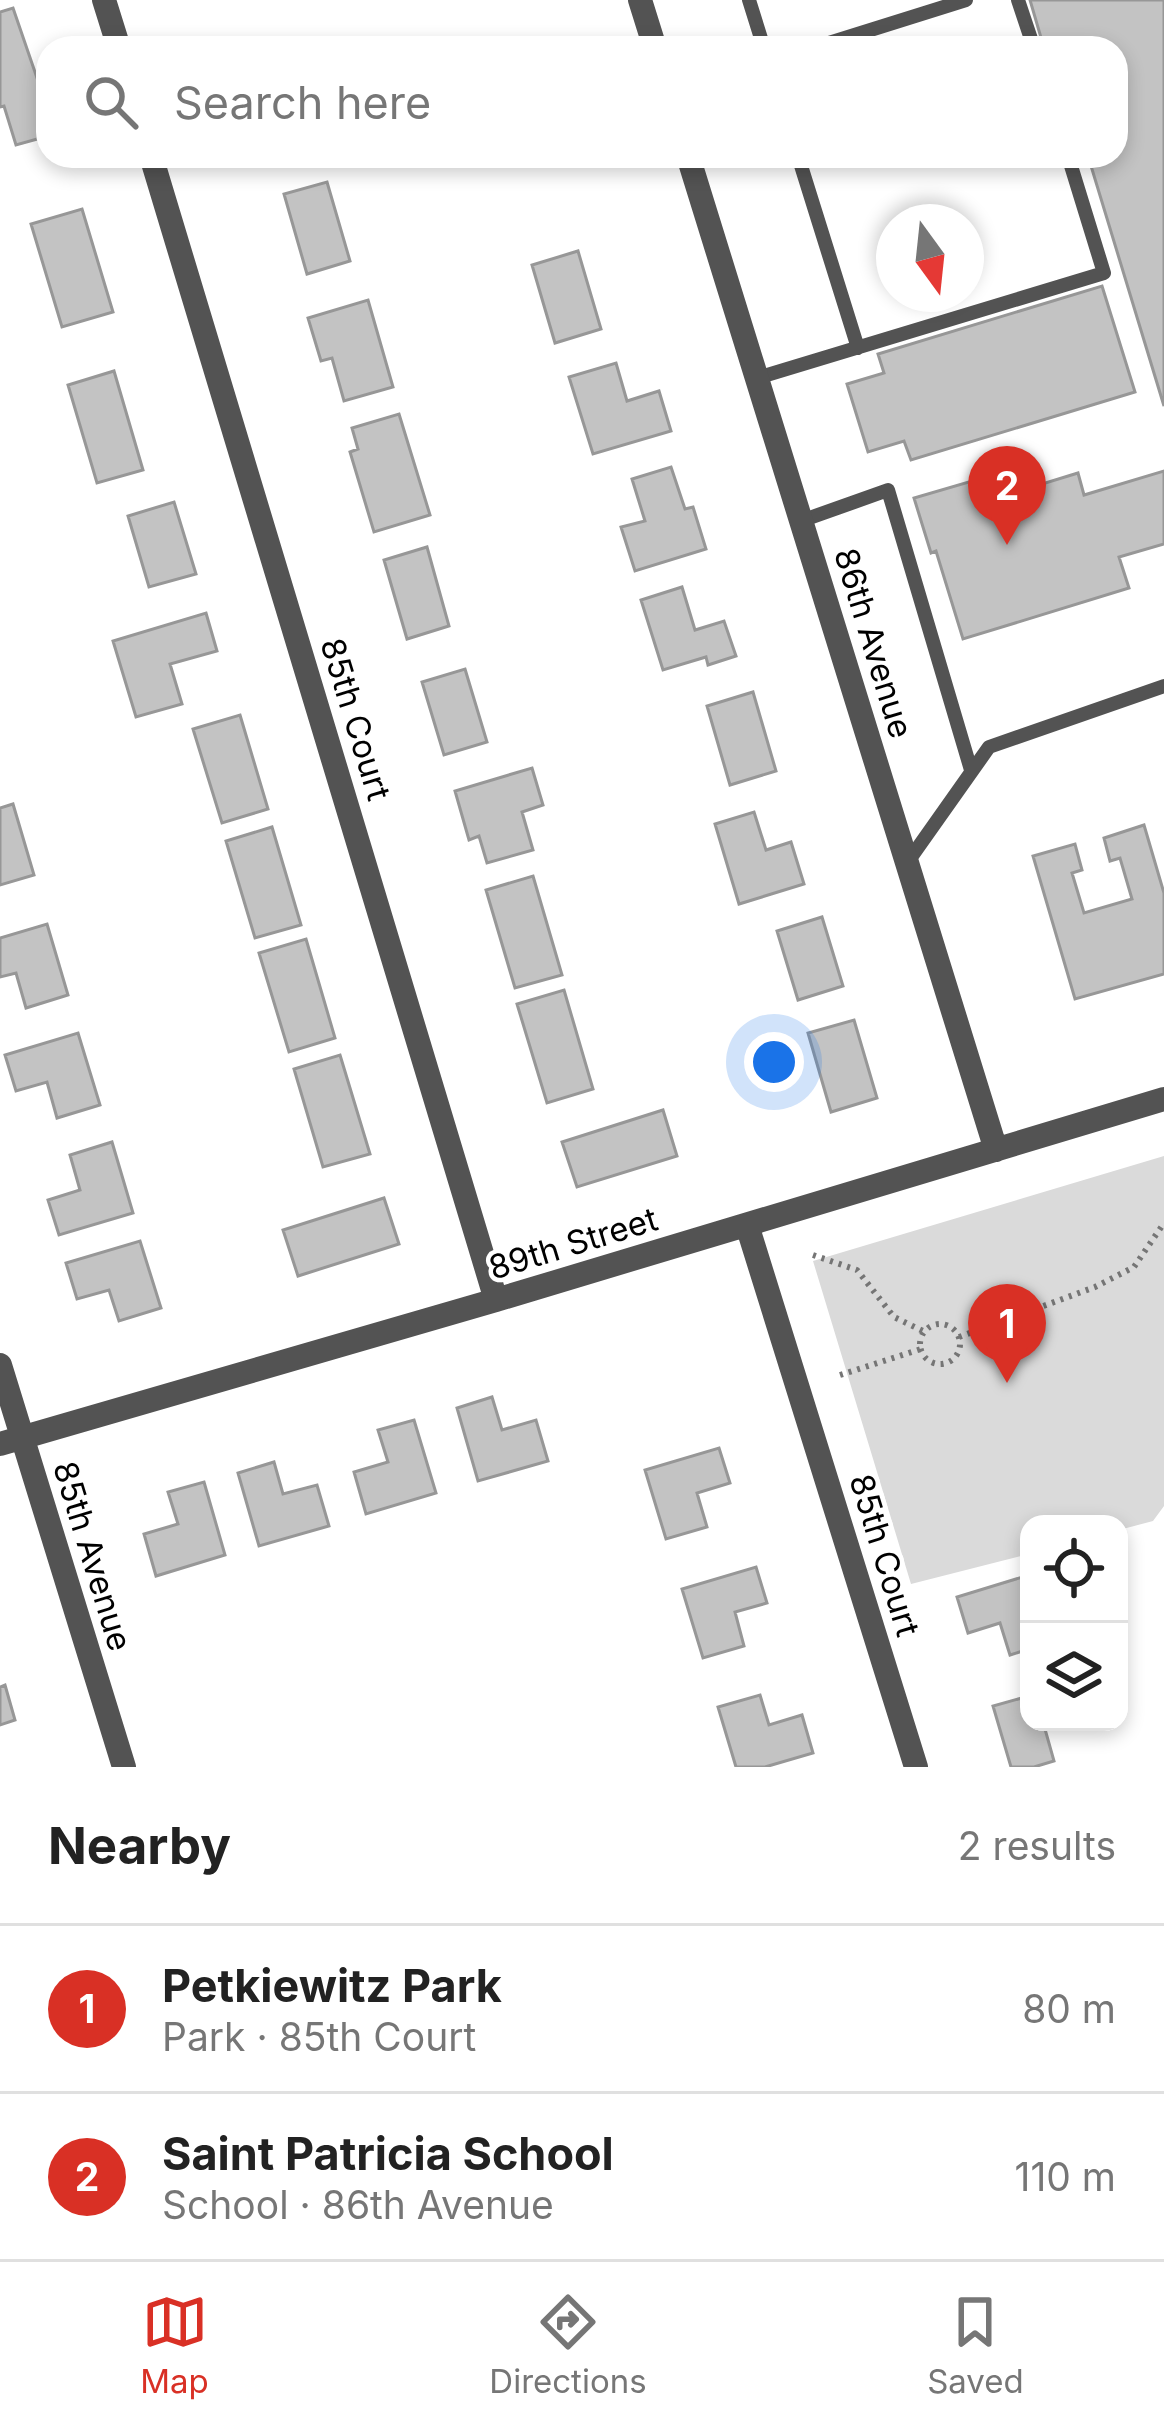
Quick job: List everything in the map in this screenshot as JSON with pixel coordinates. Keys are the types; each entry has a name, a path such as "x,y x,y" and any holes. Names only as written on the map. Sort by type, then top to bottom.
{"street":[{"path":"104,0 115,36"},
{"path":"640,0 651,36"},
{"name":"85th Court","path":"156,168 496,1300"},
{"name":"86th Avenue","path":"692,168 996,1150"},
{"name":"89th Street","path":"11,1440 1164,1099"},
{"name":"85th Court","path":"747,1225 916,1767"},
{"name":"85th Avenue","path":"0,1365 11,1440 124,1767"}],"lane":[{"path":"749,0 760,36"},
{"path":"851,36 966,0"},
{"path":"1018,0 1030,36"},
{"path":"802,168 858,348"},
{"path":"757,378 1105,273 1072,168"},
{"path":"801,520 888,490 971,770"},
{"path":"907,862 989,748 1164,686"}],"path":[{"path":"959,1337 1095,1287 1134,1267 1164,1222"},
{"path":"813,1255 856,1270 895,1317 925,1332 944,1325 959,1337"},
{"path":"921,1349 925,1332"},
{"path":"921,1349 933,1363 945,1364 959,1351 959,1337"},
{"path":"840,1375 921,1349"}],"shaded area":[{"path":"1164,1156 1164,1506 1153,1521 1128,1528 1128,1515 1020,1515 1020,1556 911,1584 813,1261"}],"building":[{"path":"1030,0 1164,0 1164,406 1092,168 1128,168 1128,36 1040,36"},
{"path":"13,8 36,75 36,139 16,145 4,106 0,107 0,12"},
{"path":"327,182 350,261 307,274 284,194"},
{"path":"82,209 113,312 62,327 31,224"},
{"path":"578,251 601,329 555,343 532,265"},
{"path":"1102,286 1135,392 911,460 904,441 868,452 847,384 884,373 878,354"},
{"path":"368,300 393,387 344,401 332,358 321,361 308,318"},
{"path":"616,363 627,401 659,391 671,431 593,454 569,377"},
{"path":"114,371 143,470 97,483 68,385"},
{"path":"399,414 430,515 374,532 350,452 358,449 352,428"},
{"path":"671,467 685,509 693,507 706,549 635,571 621,527 645,521 632,479"},
{"path":"1164,471 1164,544 1119,557 1129,588 963,639 914,498 996,474 1003,496 1078,473 1084,495"},
{"path":"174,502 196,574 149,587 128,516"},
{"path":"427,547 449,626 407,639 384,560"},
{"path":"682,587 695,630 724,621 736,656 708,665 706,657 663,670 641,600"},
{"path":"206,613 217,651 170,664 182,704 136,717 113,641"},
{"path":"465,669 487,742 444,755 422,682"},
{"path":"753,692 776,771 730,785 707,706"},
{"path":"240,715 268,809 222,823 193,729"},
{"path":"532,768 543,805 522,812 533,850 487,863 479,836 469,840 455,791"},
{"path":"13,804 34,875 0,885 0,808"},
{"path":"754,812 766,850 791,842 804,884 739,904 715,824"},
{"path":"1144,825 1164,893 1164,974 1075,999 1033,856 1075,844 1082,870 1072,873 1084,913 1132,899 1120,858 1110,861 1104,838"},
{"path":"272,827 301,925 255,938 226,841"},
{"path":"533,876 562,975 515,988 486,890"},
{"path":"822,917 843,986 798,1000 777,931"},
{"path":"47,924 68,995 26,1008 16,973 0,977 0,938"},
{"path":"306,939 335,1038 289,1052 259,953"},
{"path":"564,990 593,1089 547,1103 517,1004"},
{"path":"854,1020 877,1098 831,1112 808,1033"},
{"path":"78,1033 100,1105 57,1118 47,1082 16,1091 5,1055"},
{"path":"340,1055 370,1154 323,1167 294,1069"},
{"path":"663,1110 677,1156 577,1187 562,1142"},
{"path":"112,1142 133,1213 59,1235 48,1200 80,1190 70,1155"},
{"path":"384,1198 399,1244 298,1276 283,1230"},
{"path":"140,1241 161,1308 119,1321 109,1290 77,1299 66,1263"},
{"path":"492,1397 502,1430 536,1420 548,1461 478,1481 457,1408"},
{"path":"414,1420 436,1493 366,1514 354,1472 388,1462 378,1430"},
{"path":"719,1448 730,1483 697,1493 707,1527 666,1539 645,1470"},
{"path":"274,1462 283,1494 317,1485 329,1526 259,1546 238,1473"},
{"path":"204,1482 225,1555 156,1576 144,1534 178,1524 168,1492"},
{"path":"756,1567 767,1603 735,1612 744,1646 703,1658 682,1589"},
{"path":"1020,1578 1020,1652 1010,1655 1000,1623 968,1633 957,1597"},
{"path":"5,1685 15,1720 0,1725 0,1687"},
{"path":"760,1695 769,1725 802,1715 813,1753 765,1767 736,1767 718,1707"},
{"path":"1020,1698 1020,1731 1046,1731 1054,1761 1011,1767 993,1706"}],"place":[{"name":"Saint Patricia School","path":"1007,545"},
{"name":"Petkiewitz Park","path":"1007,1383"}]}
